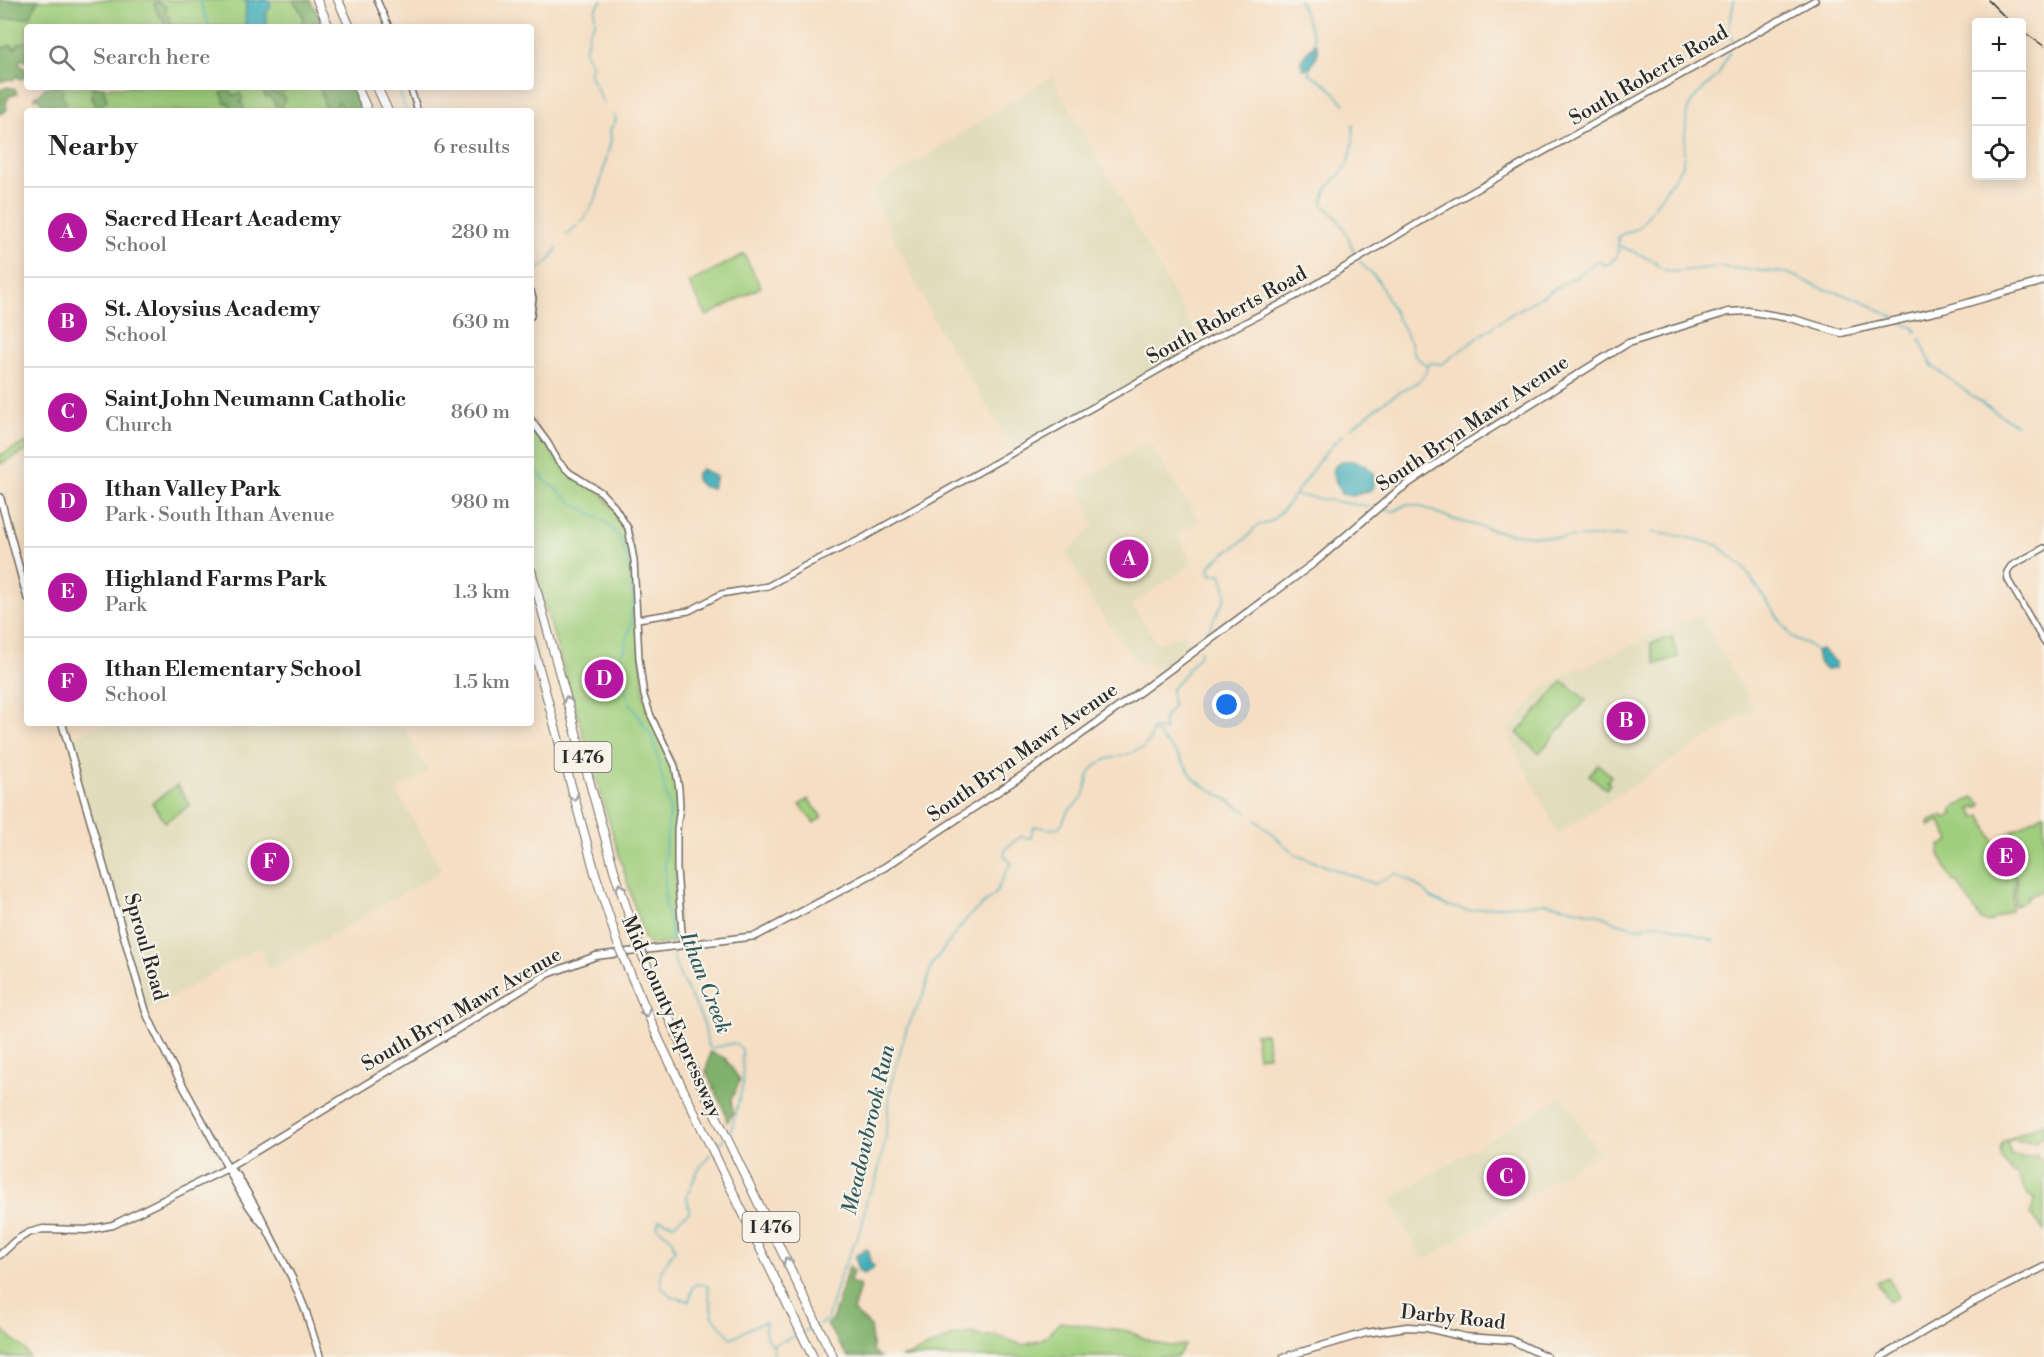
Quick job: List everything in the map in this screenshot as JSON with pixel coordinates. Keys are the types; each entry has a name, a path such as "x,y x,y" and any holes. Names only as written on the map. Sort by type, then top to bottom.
{"highway":[{"path":"317,0 328,24"},
{"path":"338,0 349,24"},
{"path":"358,90 367,108"},
{"path":"378,90 387,108"},
{"name":"Mid-County Expressway","path":"534,581 614,870 643,956 673,1027 833,1357"},
{"name":"Mid-County Expressway","path":"534,650 595,873 619,947 660,1042 813,1357"}],"main road":[{"name":"South Bryn Mawr Avenue","path":"0,1255 28,1233 43,1229 86,1230 113,1225 228,1168 548,974 596,956 756,936 885,867 1044,761 1202,646 1314,563 1400,490 1471,441 1628,343 1728,312 1748,312 1794,319 1841,333 1889,324 2044,281"},
{"path":"0,497 24,586"},
{"name":"Sproul Road","path":"63,726 146,1012 157,1037 228,1168 237,1175 260,1215 300,1296 320,1357"},
{"path":"1881,1357 1972,1303 2044,1266"},
{"name":"Darby Road","path":"1284,1357 1366,1333 1407,1327 1511,1340 1547,1357"}],"street":[{"path":"377,0 388,24"},
{"name":"South Roberts Road","path":"638,619 689,611 721,594 768,586 861,538 1213,339 1298,295 1446,207 1815,0"},
{"path":"411,90 417,108"},
{"path":"534,425 558,461 570,472 601,492 614,506 628,528 634,560 639,658 644,696 675,766 679,789 676,859 682,945"},
{"path":"2044,548 2011,566 2007,572 2008,580 2044,642"}],"shaded area":[{"path":"1052,76 1201,343 1014,449 939,330 871,191"},
{"path":"1149,442 1199,521 1177,533 1192,564 1132,604 1158,644 1183,633 1194,647 1161,673 1153,663 1137,662 1091,600 1067,553 1094,525 1078,483"},
{"path":"1699,615 1754,708 1558,833 1507,733 1538,692 1561,677"},
{"path":"100,726 404,726 428,772 396,790 441,868 438,873 271,970 258,947 146,1012 67,739"},
{"path":"1562,1096 1598,1152 1426,1259 1421,1257 1390,1199"}],"green space":[{"path":"0,0 306,0 317,24 24,24 24,60 15,55 0,60"},
{"path":"0,0 38,0 30,17 3,19 0,17"},
{"path":"293,0 310,0 322,24 301,24 304,17"},
{"path":"157,1 166,7 166,13 172,24 164,24 164,20 154,5"},
{"path":"24,42 24,59 19,61 19,64 24,68 24,77 20,79 17,76 13,80 0,82 0,49 12,45 14,49"},
{"path":"8,87 15,89 17,94 9,96 6,103 7,110 0,114 0,90"},
{"path":"43,90 63,90 61,95 67,103 65,108 44,108 39,98 35,99"},
{"path":"48,90 348,90 356,108 52,108"},
{"path":"93,90 104,90 107,100 98,108 94,106 96,104 91,95"},
{"path":"226,90 235,96 240,93 243,99 240,102 244,108 231,108 229,103 224,103 224,97 221,94"},
{"path":"263,90 275,90 272,93 281,95 285,99 282,108 276,108 269,96 265,97"},
{"path":"321,90 353,90 362,108 343,108 338,102 336,108 323,108 325,107"},
{"path":"744,254 761,287 707,316 689,283"},
{"path":"534,425 558,461 601,492 628,528 634,560 644,696 675,766 679,789 676,848 678,941 658,945 648,944 643,935 534,570"},
{"path":"24,443 24,452 0,464 0,455"},
{"path":"1672,637 1678,657 1656,664 1650,644"},
{"path":"1563,681 1586,700 1539,753 1517,733"},
{"path":"1598,764 1611,776 1607,782 1610,784 1606,789 1589,775"},
{"path":"177,785 190,805 165,822 152,803"},
{"path":"1973,797 1982,805 1971,809 1976,818 1981,816 1994,842 2001,840 2015,880 2011,910 1988,923 1981,920 1957,882 1953,882 1939,854 1940,846 1950,841 1940,821 1929,826 1929,822 1943,815 1946,818 1954,814 1952,809"},
{"path":"808,799 822,817 814,823 800,805"},
{"path":"2044,813 2044,890 2028,896 2026,900 2014,906 2017,880 2002,837"},
{"path":"1266,1033 1269,1055 1258,1057 1255,1034"},
{"path":"710,1052 725,1058 740,1080 731,1100 733,1113 727,1122 725,1112 706,1072"},
{"path":"2044,1123 2044,1137 2038,1138 2037,1142 2010,1140 2007,1143 2011,1155 2025,1157 2037,1155 2039,1160 2044,1160 2044,1232 2030,1215 2036,1200 2028,1195 2018,1175 2012,1173 2002,1158 2000,1150 2004,1141"},
{"path":"849,1266 853,1270 850,1282 860,1286 853,1311 870,1326 873,1352 880,1357 848,1357 827,1325 833,1318"},
{"path":"1888,1277 1899,1297 1889,1302 1877,1282"},
{"path":"1060,1322 1128,1331 1168,1346 1185,1345 1177,1357 900,1357 908,1356 955,1335 972,1333 982,1337 994,1335 1023,1345 1042,1340"},
{"path":"0,1327 25,1350 29,1357 0,1357"}],"water":[{"path":"246,0 269,0 271,6 266,14 266,24 245,24"},
{"path":"1316,43 1315,59 1310,68 1303,69 1301,62"},
{"path":"1342,461 1356,462 1368,467 1374,477 1371,490 1353,496 1341,494 1332,471"},
{"path":"702,469 716,477 712,488 703,487 696,480 696,474"},
{"path":"1822,650 1836,662 1834,669 1826,670 1818,662 1816,651"},
{"path":"865,1248 869,1251 870,1262 874,1266 872,1270 863,1274 858,1270 856,1256"}],"waterway":[{"name":"Ithan Creek","path":"200,0 208,24"},
{"path":"602,0 595,9 595,23 589,32 585,51 592,66 589,73 604,104"},
{"path":"1299,0 1314,38 1314,44"},
{"path":"1733,41 1729,31 1734,0"},
{"name":"Meadowbrook Run","path":"1427,366 1431,363 1442,364 1505,318 1580,274 1597,261 1606,265 1614,260 1620,235 1639,228 1683,165 1687,110 1696,96 1718,75 1730,51"},
{"path":"1308,68 1310,74 1325,83 1345,104"},
{"name":"Ithan Creek","path":"399,90 405,108"},
{"path":"567,235 585,218 597,196 611,140 610,130 616,120 614,114"},
{"path":"1353,125 1353,143 1348,162 1326,190 1323,205 1343,227 1355,255"},
{"name":"Meadowbrook Run","path":"1620,246 1652,260 1659,267 1671,272 1719,267 1787,273 1824,289 1856,298 1895,318"},
{"path":"534,273 550,260 557,248"},
{"path":"1360,262 1378,280 1410,341 1415,356 1426,365"},
{"name":"Meadowbrook Run","path":"1902,322 1914,328 1916,333"},
{"name":"Meadowbrook Run","path":"1920,339 1932,366 1983,404 2017,425"},
{"name":"Meadowbrook Run","path":"1351,428 1388,399 1419,381 1426,373 1427,366"},
{"name":"Meadowbrook Run","path":"1202,642 1226,596 1221,574 1211,575 1209,567 1244,540 1256,527 1274,519 1284,509 1324,454 1344,434"},
{"name":"Ithan Creek","path":"534,467 546,481 576,505 607,523 618,536 627,556 633,599 631,624 620,666 629,701 653,739 670,812 665,851 665,905 671,931 671,943"},
{"path":"1295,495 1372,507"},
{"path":"1382,509 1395,511 1407,504 1505,533 1554,538 1625,536"},
{"path":"1651,532 1686,537 1717,545 1744,568 1793,638 1808,644 1816,651"},
{"name":"Meadowbrook Run","path":"1153,729 1164,730 1164,718 1173,707 1171,690 1199,656 1201,650"},
{"path":"1152,729 1178,755 1196,781 1247,812"},
{"name":"Meadowbrook Run","path":"819,1324 827,1320 839,1278 862,1226 867,1197 875,1184 885,1142 891,1084 907,1027 923,996 932,964 968,917 995,894 1012,863 1004,856 1006,848 1020,837 1031,838 1034,827 1052,829 1059,827 1069,811 1082,798 1090,773 1095,766 1100,762 1142,749 1150,740 1152,729"},
{"path":"1256,820 1296,855 1375,884 1396,873 1447,906 1468,911 1547,903 1598,914 1618,923 1638,928 1660,923 1714,941"},
{"name":"Ithan Creek","path":"672,948 677,968 704,1024 709,1047 734,1043 742,1049 743,1084 729,1132"},
{"name":"Ithan Creek","path":"716,1149 724,1138"},
{"name":"Ithan Creek","path":"710,1154 697,1172 687,1196 689,1212 674,1224 659,1220 657,1227 671,1238 675,1249 661,1271 661,1287 673,1297 689,1301 693,1286 707,1285 713,1317 731,1338 766,1322 766,1335 773,1345 774,1357"},
{"name":"Meadowbrook Run","path":"803,1332 815,1326"},
{"name":"Meadowbrook Run","path":"773,1345 799,1334"}],"tram line":[{"path":"1988,0 2006,18"},
{"path":"2026,34 2044,46"}],"place":[{"name":"Sacred Heart Academy","path":"1129,559"},
{"name":"Ithan Valley Park","path":"604,679"},
{"name":"St. Aloysius Academy","path":"1626,721"},
{"name":"Highland Farms Park","path":"2006,857"},
{"name":"Ithan Elementary School","path":"270,862"},
{"name":"Saint John Neumann Catholic","path":"1506,1177"}]}
